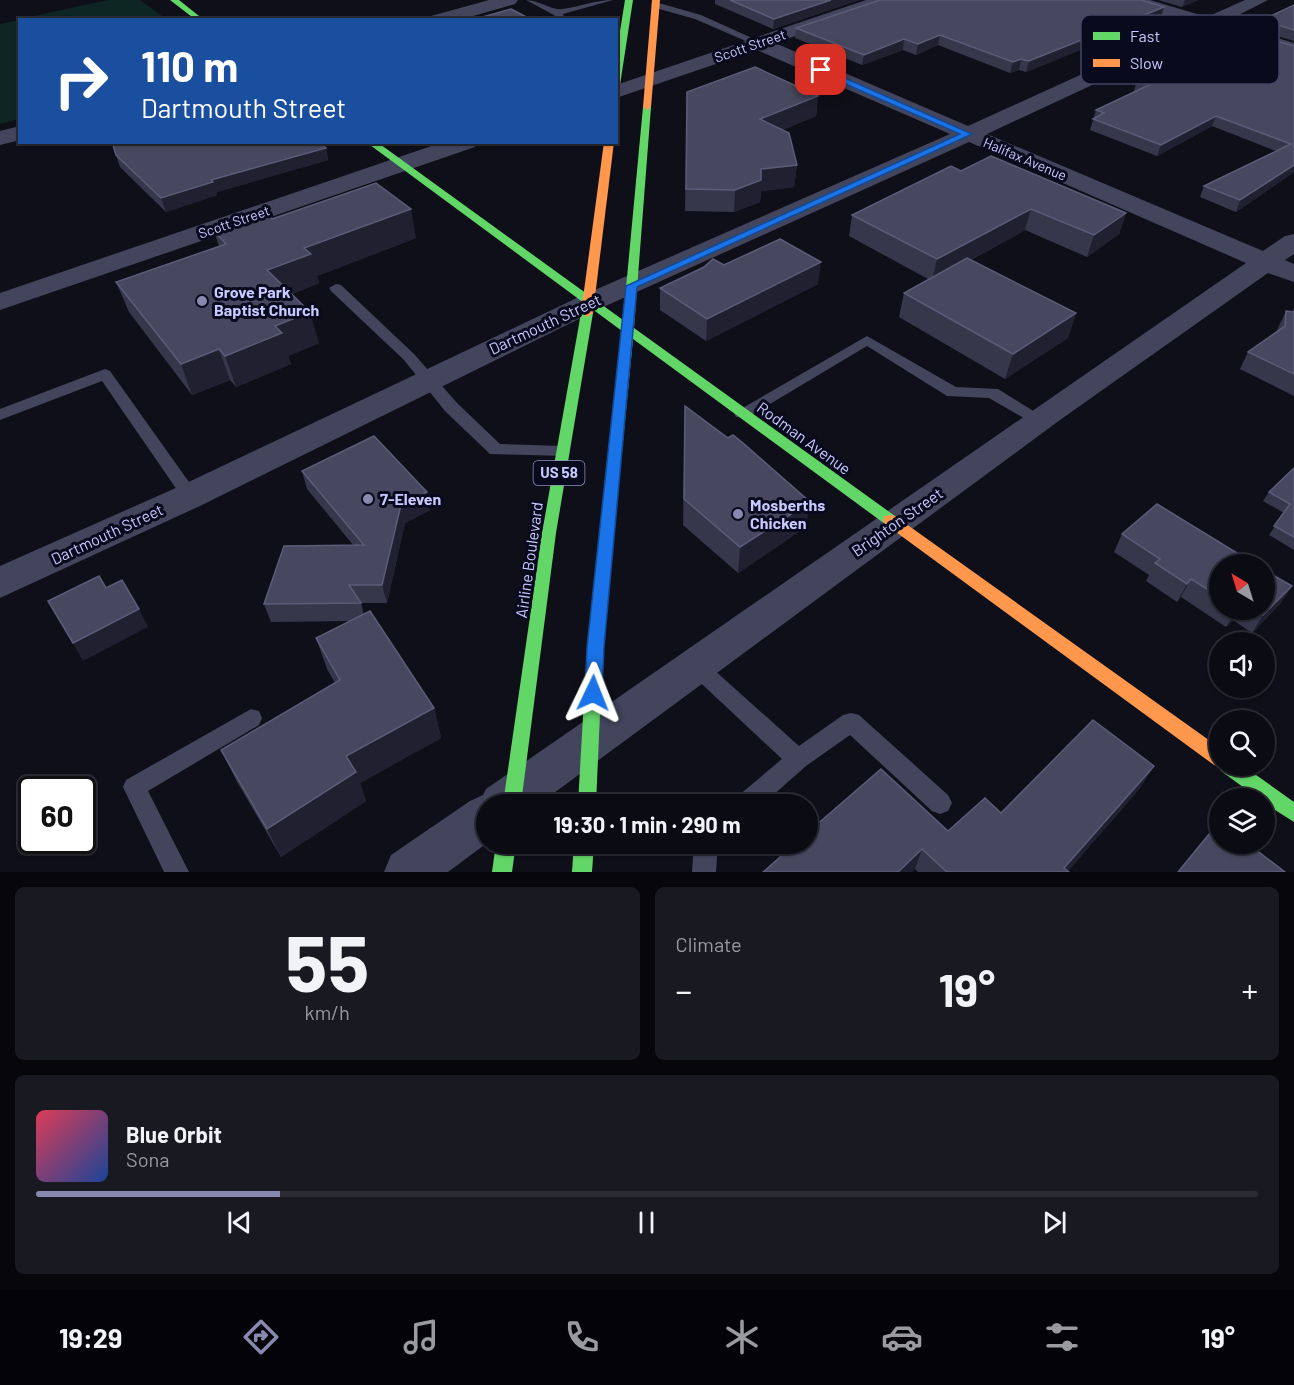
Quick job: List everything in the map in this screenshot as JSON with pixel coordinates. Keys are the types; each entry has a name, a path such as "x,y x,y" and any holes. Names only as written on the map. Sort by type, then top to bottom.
{"main road":[{"path":"174,0 198,18"},
{"path":"619,49 629,0"},
{"path":"588,794 595,647 628,330 655,2"},
{"name":"Rodman Avenue","path":"373,144 1209,751"},
{"name":"Airline Boulevard","path":"505,794 589,303 609,144"},
{"path":"1242,776 1294,813"},
{"path":"502,872 505,854"},
{"path":"582,872 583,854"}],"street":[{"path":"444,18 509,0"},
{"name":"Scott Street","path":"618,91 883,0"},
{"path":"1131,0 1182,15"},
{"name":"Dartmouth Street","path":"1226,15 1259,0"},
{"name":"Halifax Avenue","path":"758,43 1280,268"},
{"path":"1279,44 1294,49"},
{"name":"Dartmouth Street","path":"0,583 190,496 427,379 589,303 632,286 1081,82"},
{"path":"0,138 18,134"},
{"name":"Scott Street","path":"0,302 461,144"},
{"name":"Brighton Street","path":"518,794 1040,420 1280,268 1294,242"},
{"name":"Brighton Street","path":"408,872 476,824"}],"lane":[{"path":"530,0 559,16 609,0"},
{"name":"Halifax Avenue","path":"655,2 698,17 758,43"},
{"path":"336,288 409,357 427,379 496,450 562,452"},
{"path":"742,413 867,340 953,392 992,393 1040,420"},
{"path":"0,415 105,374 190,496"},
{"path":"696,666 798,759"},
{"path":"177,872 134,787 251,718"},
{"path":"758,794 798,759 851,722 940,803"},
{"path":"704,872 705,854"}],"green space":[{"path":"108,0 140,0 165,18 25,18"},
{"path":"18,20 18,119 0,124 0,24"}],"building":[{"path":"730,0 831,0 774,19"},
{"path":"880,0 1141,0 1164,7 1144,15 1081,15 1081,40 1029,61 1021,59 1013,62 940,35 918,44 904,39 864,55 796,28"},
{"path":"1294,5 1294,30 1279,25 1279,15 1273,15"},
{"path":"511,9 528,18 479,18"},
{"path":"1279,42 1294,46 1294,165 1240,200 1204,186 1291,144 1216,116 1161,145 1093,119 1104,113 1096,110 1149,85 1147,84 1279,84"},
{"path":"755,67 818,96 760,119 789,133 797,165 761,169 761,180 735,190 686,189 687,92"},
{"path":"113,144 321,144 326,148 211,180 213,182 161,198 116,155"},
{"path":"991,156 1126,213 1094,235 1031,209 937,259 852,215 951,166 961,171"},
{"path":"376,183 411,209 304,248 311,254 267,270 310,312 275,326 282,333 225,356 219,349 181,364 116,282 226,244 214,231 267,213 272,219"},
{"path":"780,239 821,262 707,319 660,288 704,267 713,259 724,265"},
{"path":"967,258 1076,313 1013,354 904,293"},
{"path":"1286,311 1294,312 1294,374 1248,352 1285,326"},
{"name":"Mosberths Chicken","path":"685,406 728,438 733,435 810,502 740,547 684,499"},
{"path":"374,436 427,492 401,505 382,585 349,585 361,603 264,604 284,546 364,545 302,471"},
{"path":"1294,468 1294,537 1274,526 1290,504 1269,492"},
{"path":"1157,504 1239,554 1209,554 1209,590 1191,579 1187,584 1155,563 1160,559 1122,534"},
{"path":"99,576 106,588 122,580 139,609 73,643 48,601"},
{"path":"1275,576 1292,586 1275,603"},
{"path":"370,611 434,708 346,756 356,772 267,829 221,750 340,680 316,638"},
{"path":"1093,720 1154,766 1064,868 1069,872 947,872 922,849 898,872 763,872 783,854 818,854 818,823 881,769 948,831 985,798 1001,813"},
{"path":"1209,834 1209,854 1261,854 1285,872 1178,872"}],"traffic: fast":[{"path":"174,0 198,18"},
{"path":"618,72 629,0"},
{"path":"588,794 595,647 628,330 647,107"},
{"path":"373,144 890,520"},
{"path":"513,794 549,533 587,313"},
{"path":"1242,776 1294,813"},
{"path":"502,872 504,854"},
{"path":"582,872 583,854"}],"traffic: slow":[{"path":"647,107 656,0"},
{"path":"587,313 609,144"},
{"path":"890,520 1209,751"}],"place":[{"name":"Grove Park Baptist Church","path":"202,301"},
{"name":"7-Eleven","path":"368,499"},
{"name":"Mosberths Chicken","path":"738,514"}],"route":[{"path":"593,693 595,647 632,286 968,134 821,70"}]}
